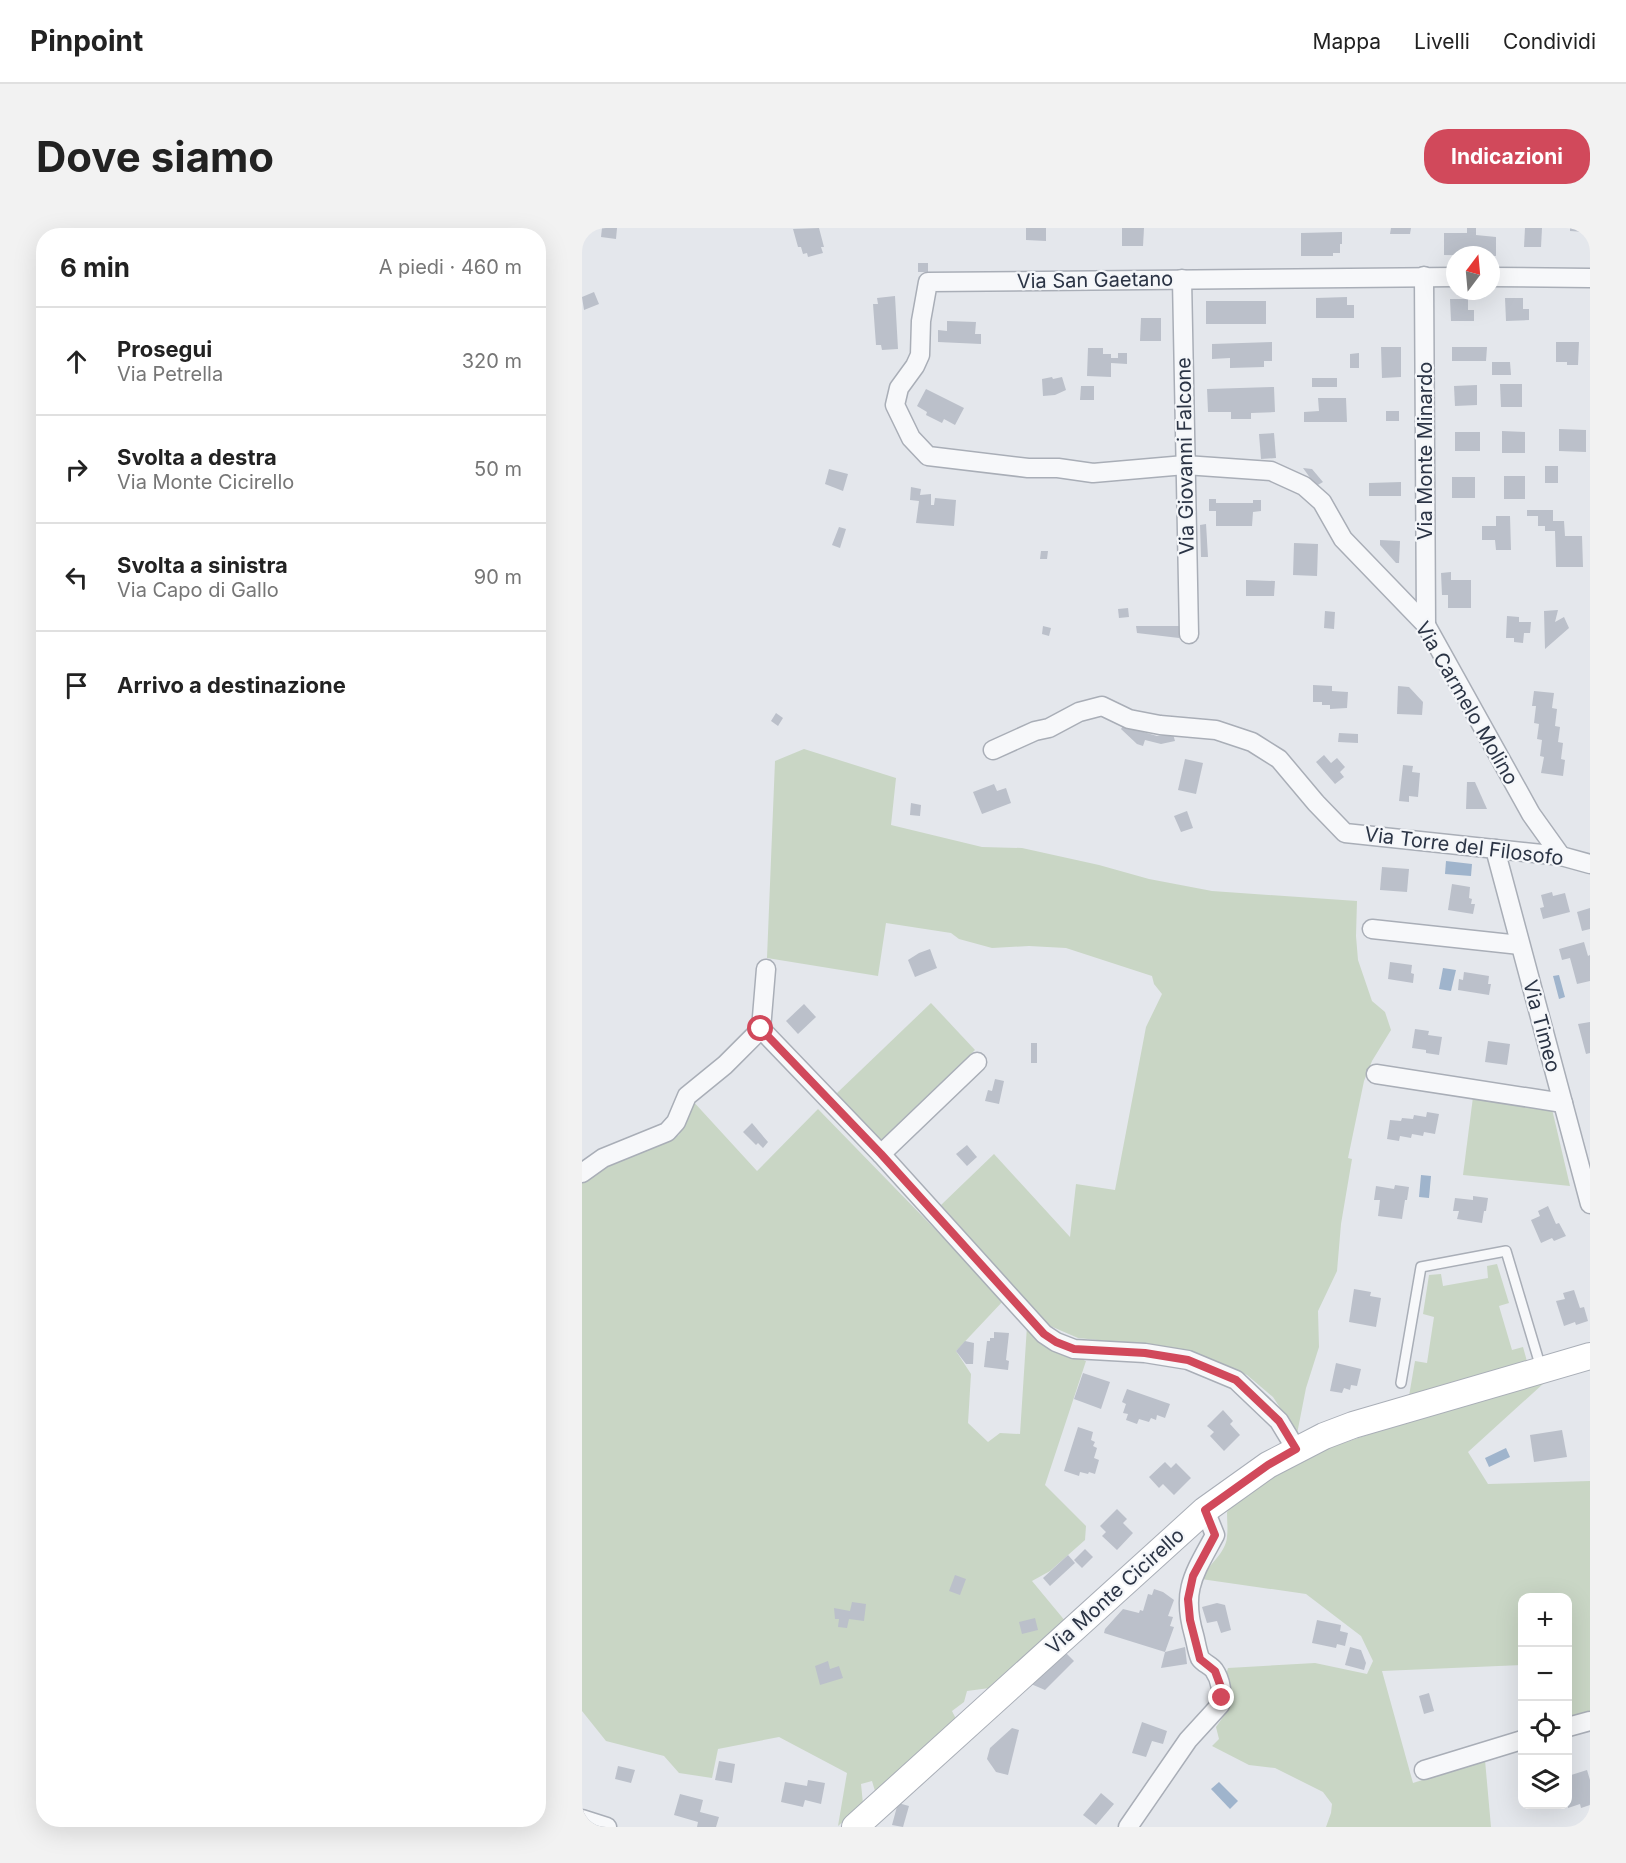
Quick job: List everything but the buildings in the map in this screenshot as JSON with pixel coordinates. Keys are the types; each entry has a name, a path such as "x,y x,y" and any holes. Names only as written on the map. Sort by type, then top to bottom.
{"street":[{"name":"Via Monte Minardo","path":"1424,276 1426,625"},
{"name":"Via San Gaetano","path":"928,456 911,438 895,405 898,388 915,366 920,355 921,321 928,282 1446,277"},
{"path":"1500,277 1590,278"},
{"name":"Via Giovanni Falcone","path":"1182,279 1189,634"},
{"name":"Via Carmelo Molino","path":"928,456 1029,468 1058,468 1093,472 1185,465 1271,471 1304,486 1322,502 1343,540 1426,625 1531,814 1561,856"},
{"name":"Via Torre del Filosofo","path":"993,750 1035,731 1048,728 1079,712 1102,706 1129,719 1160,725 1216,730 1252,742 1279,759 1316,803 1345,832 1561,856 1590,864"},
{"name":"Via Timeo","path":"1495,849 1590,1203"},
{"path":"1372,929 1520,945"},
{"path":"582,1173 603,1158 667,1132 676,1122 687,1096 725,1065 761,1029 766,969"},
{"path":"761,1029 881,1154 1044,1334 1074,1349 1145,1353 1188,1360 1236,1380 1279,1421 1296,1449"},
{"path":"881,1154 977,1062"},
{"path":"1376,1074 1563,1103"},
{"name":"Via Monte Cicirello","path":"855,1827 1205,1510 1268,1465 1296,1449 1353,1425 1590,1356"},
{"path":"1128,1827 1188,1740 1220,1705 1222,1698 1222,1690 1215,1671 1200,1659 1190,1620 1188,1599 1193,1576 1215,1535 1205,1510"},
{"path":"1572,1726 1590,1721"},
{"path":"1424,1770 1518,1741"},
{"path":"582,1819 607,1827"}],"lane":[{"path":"1401,1383 1421,1267 1506,1251 1541,1371"}],"green space":[{"path":"804,749 896,778 891,825 982,847 1022,848 1149,879 1212,891 1357,901 1358,960 1372,1001 1385,1012 1391,1030 1372,1061 1364,1081 1348,1158 1352,1159 1341,1224 1337,1271 1318,1311 1319,1347 1306,1388 1297,1434 1273,1397 1247,1375 1184,1350 1078,1338 1048,1325 941,1205 994,1154 1070,1237 1076,1184 1115,1190 1146,1027 1162,994 1154,984 1152,976 1066,948 1029,946 992,948 959,939 951,933 886,923 878,976 767,958 775,761"},
{"path":"931,1003 975,1050 881,1140 836,1094"},
{"path":"1473,1097 1552,1109 1570,1186 1463,1175"},
{"path":"691,1099 757,1171 818,1109 1004,1300 956,1351 971,1374 968,1423 988,1442 1000,1433 1020,1434 1027,1326 1049,1347 1086,1361 1045,1485 1086,1526 1085,1540 1050,1571 1032,1581 1066,1622 997,1687 967,1691 964,1702 952,1711 957,1721 875,1791 872,1781 861,1784 863,1804 838,1826 847,1773 779,1737 718,1749 712,1778 679,1773 664,1756 606,1741 582,1711 582,1179 604,1165 679,1135"},
{"path":"1497,1264 1509,1303 1499,1306 1512,1350 1523,1347 1528,1365 1409,1396 1415,1361 1427,1363 1434,1317 1423,1314 1429,1275 1441,1274 1443,1286 1488,1278 1487,1266"},
{"path":"1544,1383 1468,1452 1488,1484 1590,1481 1590,1714 1572,1717 1572,1593 1518,1593 1518,1665 1382,1671 1413,1783 1485,1760 1491,1827 1326,1827 1332,1804 1323,1792 1275,1768 1249,1765 1212,1746 1219,1739 1216,1727 1232,1701 1225,1678 1228,1668 1315,1663 1367,1674 1373,1661 1361,1636 1306,1594 1201,1579 1226,1543 1227,1512 1237,1500 1308,1455 1373,1433"}],"water":[{"path":"1446,861 1472,864 1471,876 1445,874"},
{"path":"1443,968 1456,970 1451,991 1439,989"},
{"path":"1559,975 1565,997 1559,999 1553,976"},
{"path":"1421,1175 1431,1176 1429,1198 1419,1197"},
{"path":"1506,1448 1510,1457 1489,1467 1485,1458"},
{"path":"1219,1782 1238,1801 1230,1809 1211,1789"}],"route":[{"path":"761,1029 881,1154 1044,1334 1074,1349 1145,1353 1188,1360 1236,1380 1279,1421 1296,1449 1232,1489 1205,1510 1215,1535 1193,1576 1188,1599 1190,1620 1200,1659 1215,1671 1222,1690 1222,1698"}]}
